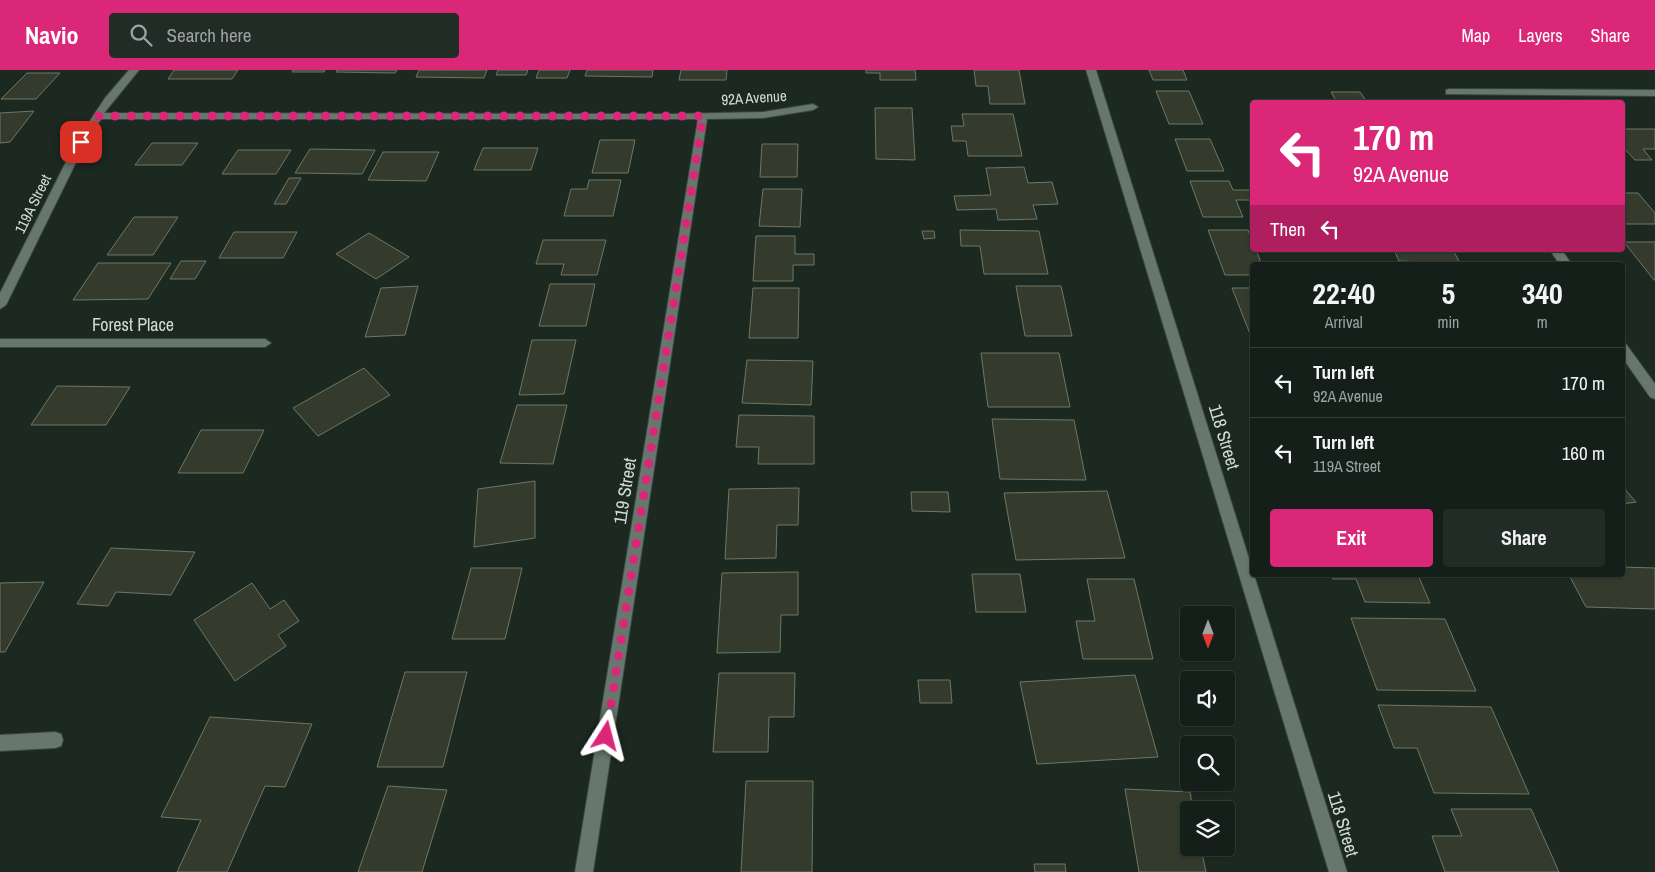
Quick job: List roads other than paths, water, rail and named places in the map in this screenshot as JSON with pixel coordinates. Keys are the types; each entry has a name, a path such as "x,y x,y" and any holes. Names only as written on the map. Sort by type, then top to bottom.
{"street":[{"name":"119A Street","path":"0,305 66,169 97,116 134,70"},
{"name":"118 Street","path":"1091,70 1338,872"},
{"path":"1455,100 1449,92 1655,93"},
{"name":"92A Avenue","path":"97,116 703,116 775,114 813,107"},
{"name":"119 Street","path":"584,872 703,116"},
{"name":"Forest Place","path":"0,343 265,342"},
{"path":"1625,351 1655,394"},
{"path":"0,743 55,740"}]}
